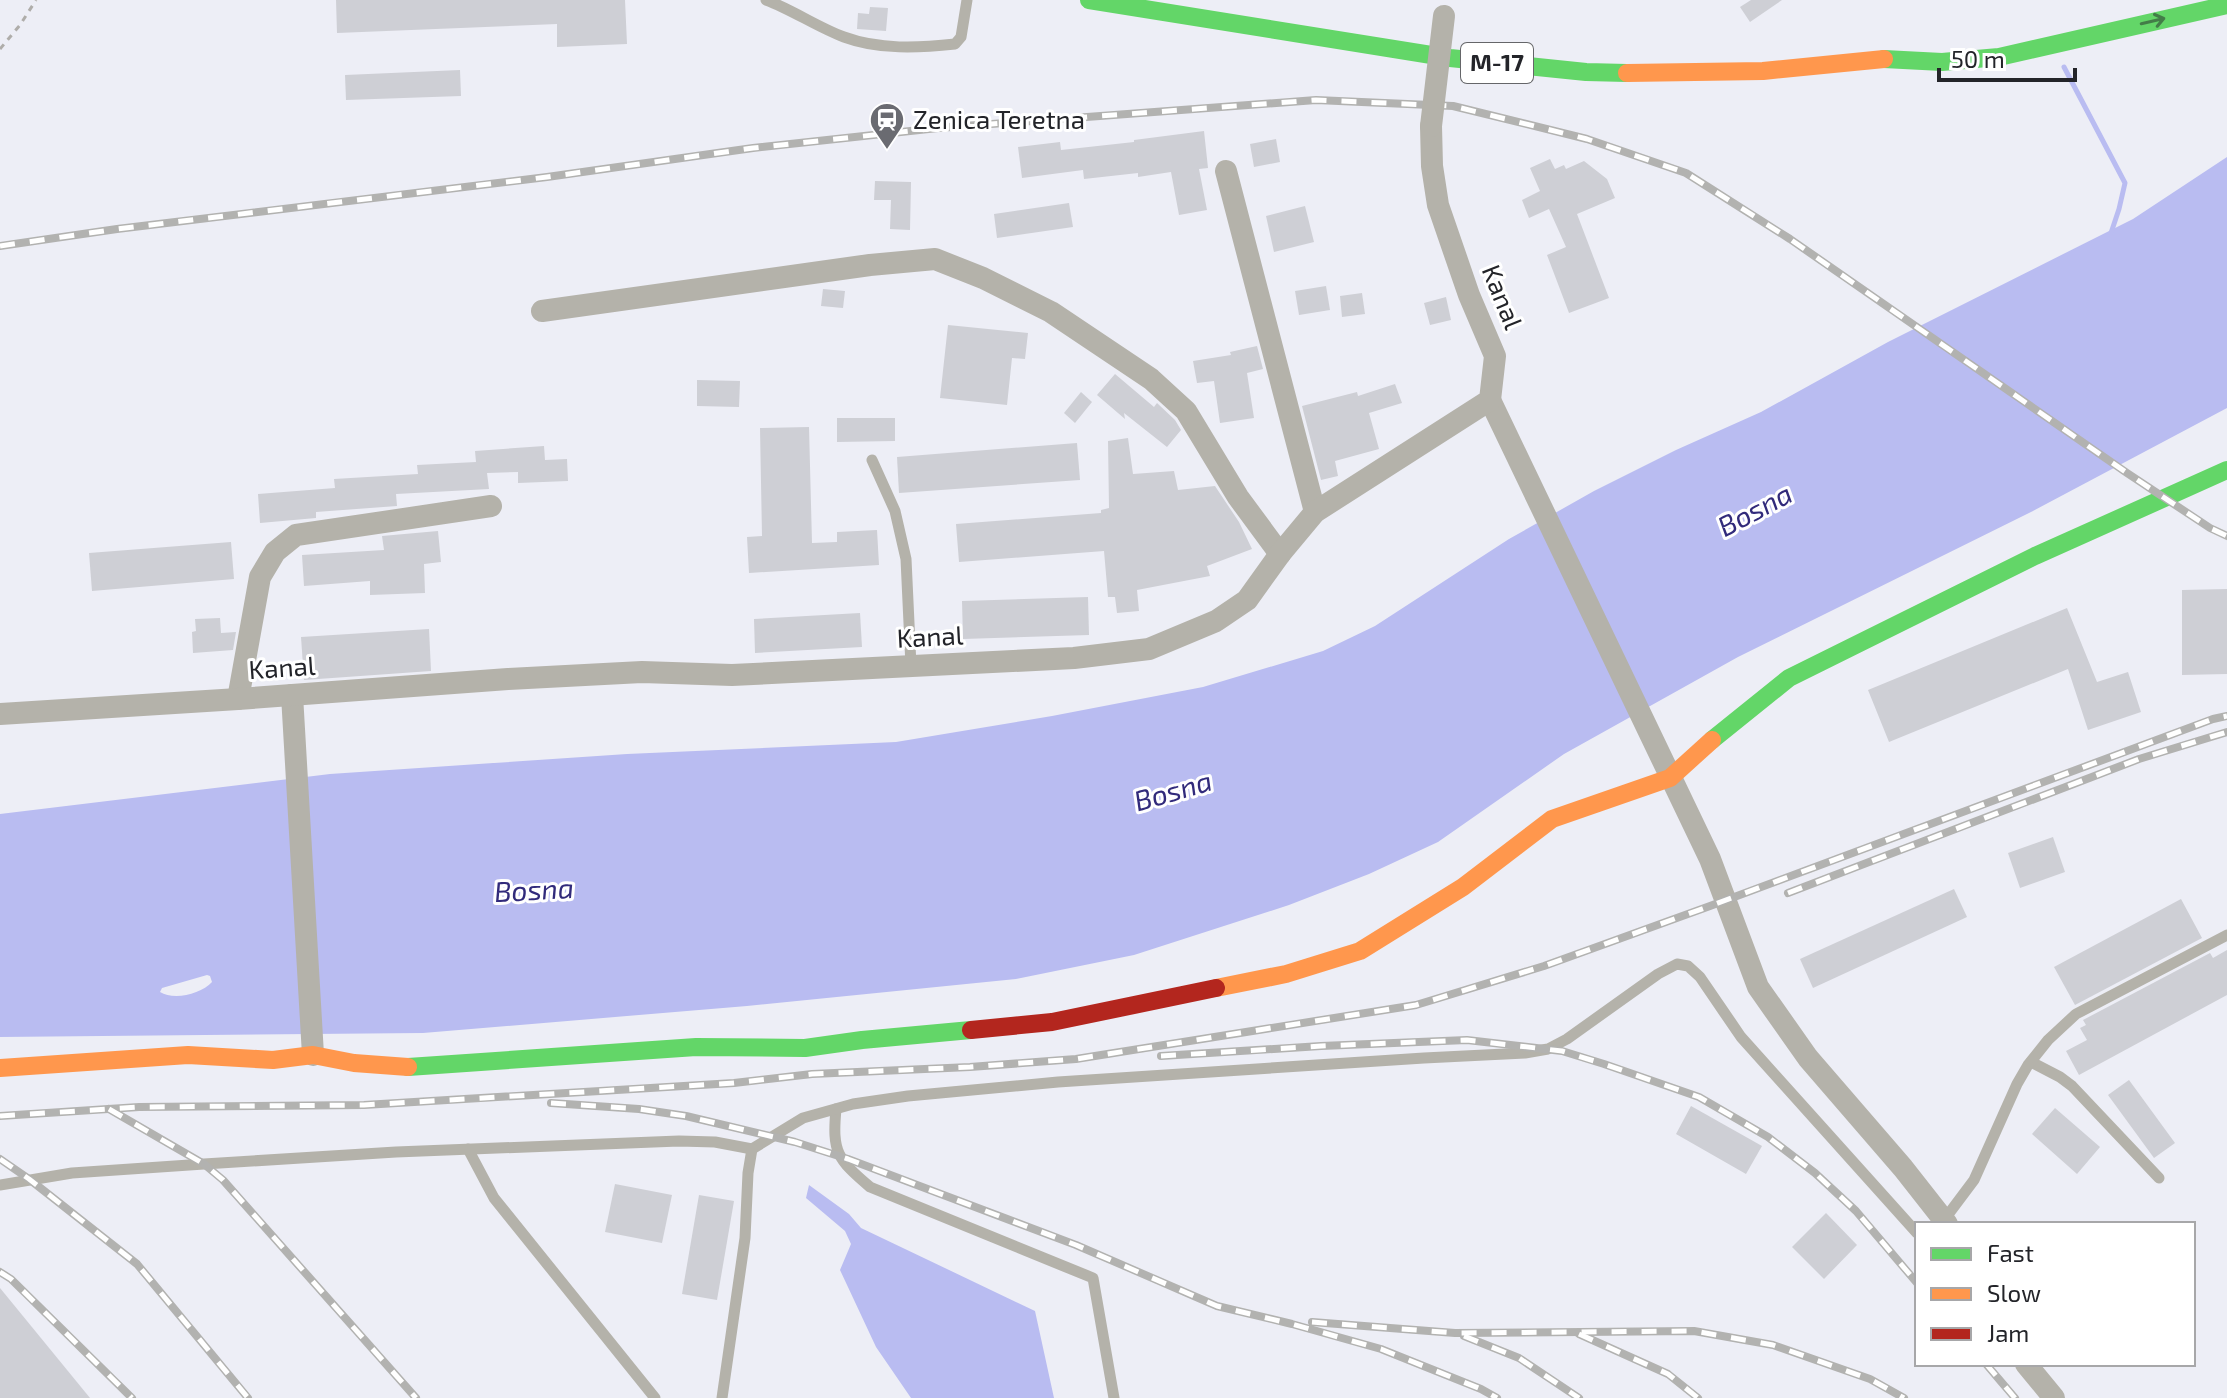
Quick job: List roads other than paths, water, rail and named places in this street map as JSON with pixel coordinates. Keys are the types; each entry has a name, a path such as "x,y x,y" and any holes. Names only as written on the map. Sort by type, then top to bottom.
{"main road":[{"name":"M-17","path":"1089,0 1450,58 1586,72 1763,71 1941,51 2043,28"},
{"path":"1884,59 1961,63 2227,5"},
{"path":"0,1068 188,1055 273,1060 314,1049 354,1063 417,1068 696,1047 805,1048 1052,1022 1286,974 1360,951 1463,887 1552,819 1670,778 1723,730 1789,678 2035,556 2227,470"}],"street":[{"name":"Kanal","path":"0,714 642,672 732,675 1074,658 1149,649 1216,621 1247,600 1315,512 1490,400 1495,356 1464,281 1438,205 1432,166 1431,126 1442,8"},
{"path":"1226,171 1315,512"},
{"path":"542,311 870,265 935,259 983,278 1051,312 1151,379 1186,411 1238,497 1280,554"},
{"path":"1490,400 1710,859 1758,987 1808,1058 1946,1222"},
{"path":"238,699 260,577 275,552 296,535 491,506"},
{"path":"292,695 314,1049"},
{"path":"2028,1366 2054,1398"}],"lane":[{"path":"766,0 843,37 899,47 955,44 961,37 967,0"},
{"path":"872,460 895,511 906,559 911,666"},
{"path":"1946,1222 1974,1180 2017,1084 2048,1040 2076,1014 2227,935"},
{"path":"0,1185 72,1173 468,1149 679,1141 715,1142 752,1149 803,1118 853,1104 908,1096 1058,1082 1525,1053 1548,1049 1567,1039 1658,974 1677,964 1688,966 1700,977 1741,1037 1915,1231"},
{"path":"2031,1062 2072,1086 2159,1178"},
{"path":"836,1109 833,1137 839,1156 870,1187 1093,1278 1114,1398"},
{"path":"468,1149 494,1198 655,1398"},
{"path":"722,1398 745,1238 752,1149"}],"water":[{"name":"Bosna","path":"2227,157 2227,408 2031,512 1738,657 1564,754 1438,842 1369,874 1289,905 1134,955 1016,979 747,1006 423,1033 0,1037 0,814 330,774 627,754 896,742 1203,687 1323,651 1375,626 1509,539 1594,491 1761,412 1888,342 2133,219","holes":["210,976 212,982 194,993 172,996 160,992 162,988"]},
{"path":"809,1185 849,1214 861,1228 1035,1311 1054,1398 911,1398 876,1347 840,1270 851,1244 845,1231 806,1198"}],"waterway":[{"path":"2064,67 2125,183 2111,233"}],"railway":[{"path":"0,246 753,148 938,128 1316,100 1453,106 1587,139 1686,173 1790,239 2127,473 2227,536"},
{"path":"0,1116 139,1107 364,1105 1076,1059 1416,1005 1544,966 2227,716"},
{"path":"1788,893 2139,759 2227,732"},
{"path":"1161,1056 1467,1040 1562,1051 1699,1097 1768,1137 1815,1173 1856,1211 1915,1281"},
{"path":"551,1103 639,1109 686,1116 795,1142 1076,1245 1217,1306 1381,1349 1497,1398"},
{"path":"109,1109 204,1164 223,1180 416,1398"},
{"path":"0,1159 137,1264 248,1398"},
{"path":"0,1272 11,1279 132,1398"},
{"path":"1312,1322 1455,1333 1694,1331 1773,1345 1870,1379 1904,1398"},
{"path":"1579,1334 1668,1374 1698,1398"},
{"path":"1464,1336 1519,1358 1579,1398"},
{"path":"1988,1366 2015,1398"}],"place":[{"name":"Zenica Teretna","path":"887,151"}]}
